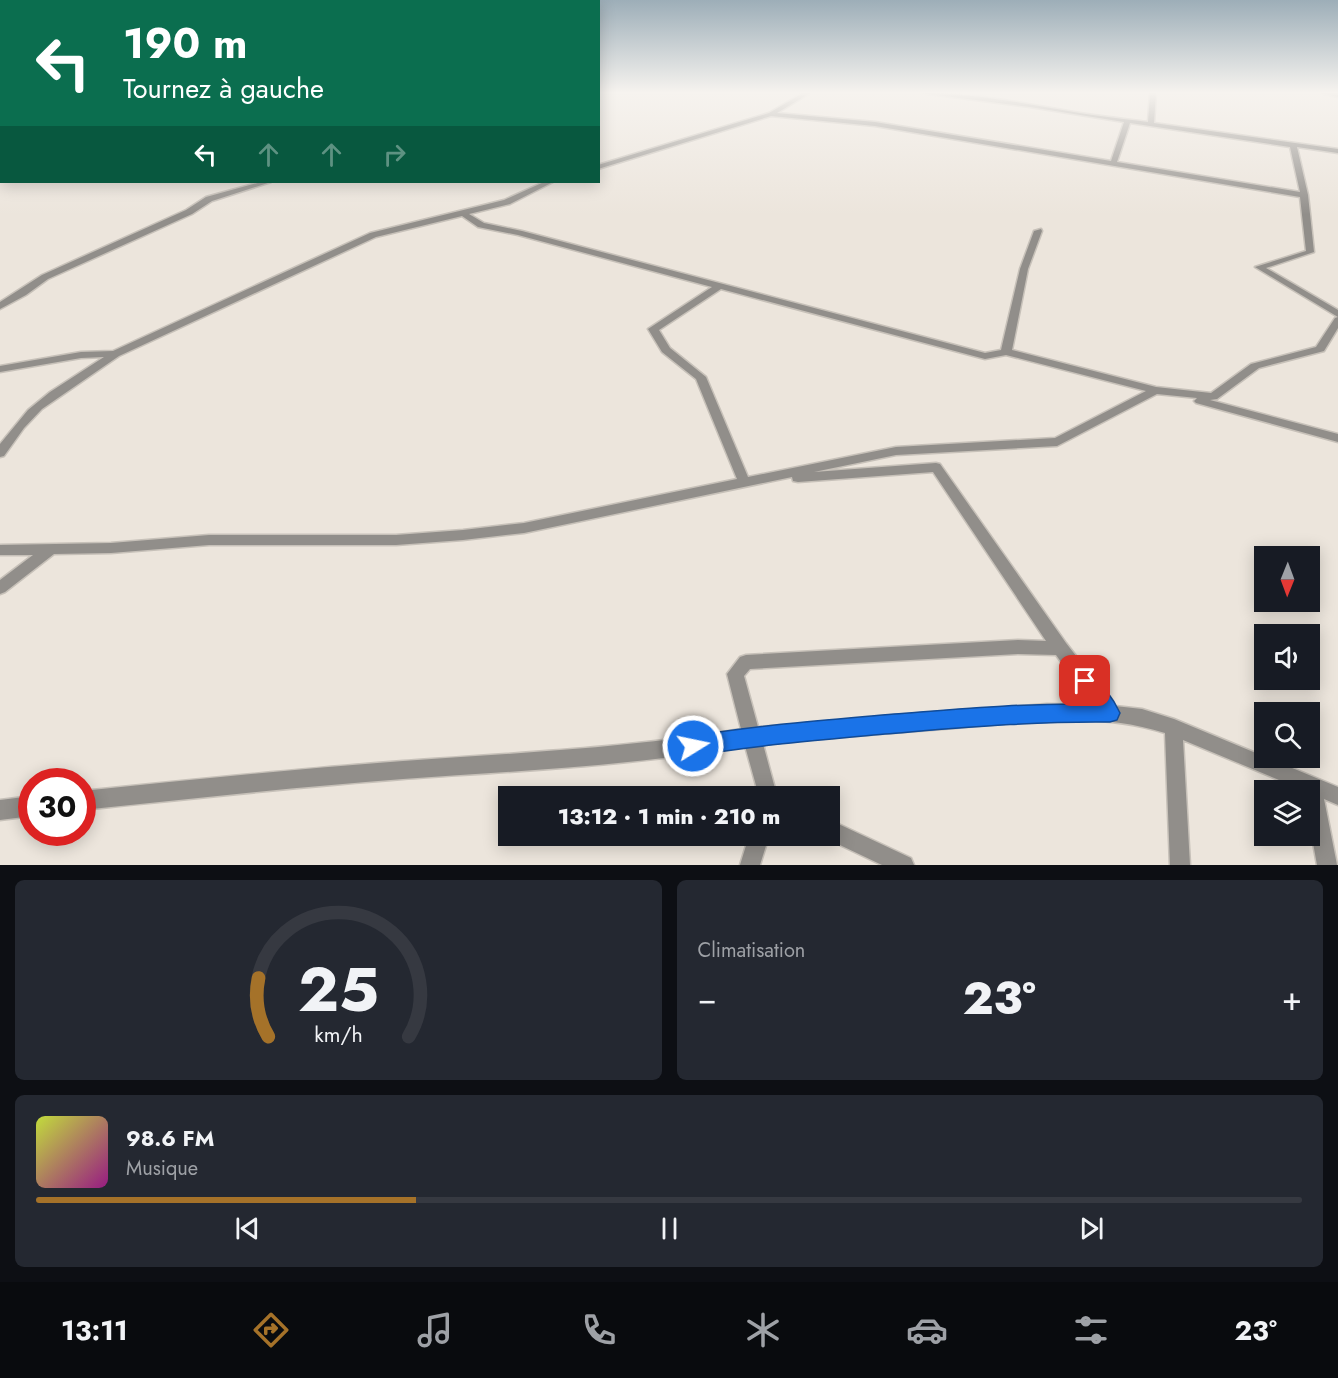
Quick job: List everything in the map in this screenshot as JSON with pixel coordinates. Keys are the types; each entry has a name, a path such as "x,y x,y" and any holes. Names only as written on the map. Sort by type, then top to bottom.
{"street":[{"path":"600,166 708,133"},
{"path":"934,133 1304,195"},
{"path":"1114,162 1124,133"},
{"path":"1210,133 1338,151"},
{"path":"1293,145 1304,195 1310,252 1259,267 1338,314"},
{"path":"0,306 24,293 45,277 189,212 209,199 264,183"},
{"path":"0,453 14,432 47,399 98,369 115,354 373,235 507,202 547,183"},
{"path":"463,213 481,225 986,356 1006,352 1338,438"},
{"path":"1006,352 1024,269 1038,231"},
{"path":"720,286 653,329 666,350 701,377 744,482"},
{"path":"0,550 111,548 209,540 396,540 464,536 524,528 896,451 1057,442 1156,390 1213,397 1255,366 1320,349 1338,320"},
{"path":"0,369 81,355 115,354"},
{"path":"744,482 936,467 1060,648 1110,713"},
{"path":"0,588 51,549"},
{"path":"765,786 735,674 738,667 746,662 994,648 1060,648"},
{"path":"96,800 312,777 630,753 752,736 1047,712 1110,713 1142,717 1174,727 1301,780"},
{"path":"1174,727 1180,865"},
{"path":"1320,788 1338,796"},
{"path":"0,810 18,808"},
{"path":"1320,830 1327,865"},
{"path":"840,835 904,865"},
{"path":"750,865 756,846"}],"route":[{"path":"693,746 752,736 984,716 1047,712 1110,713 1085,681"}]}
